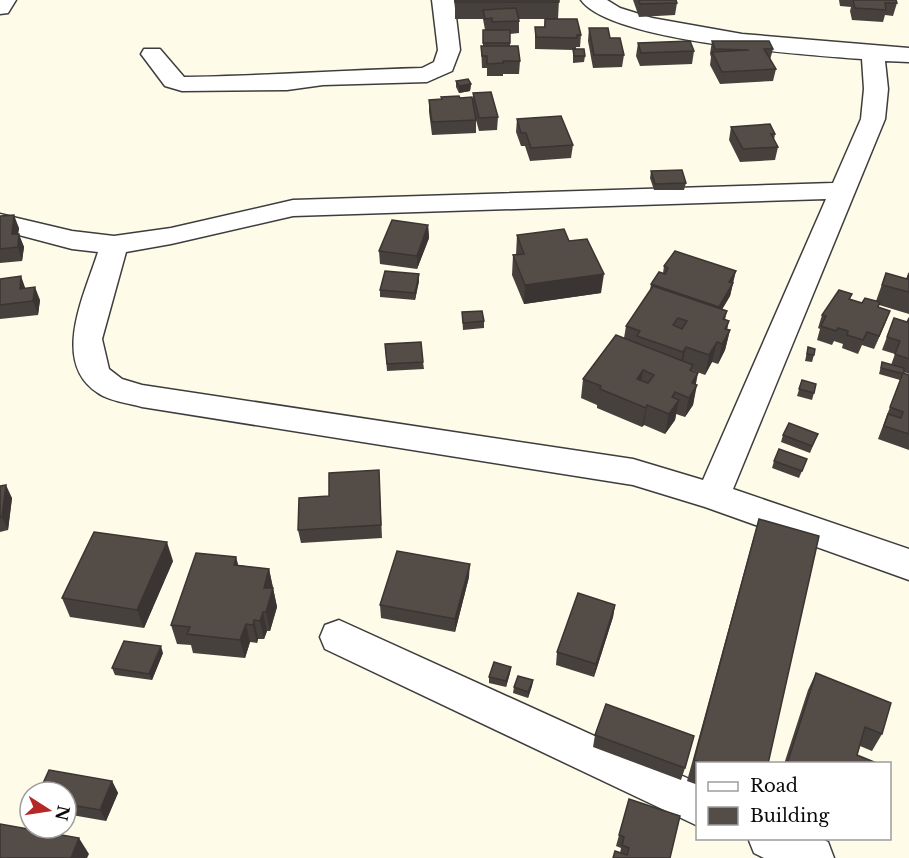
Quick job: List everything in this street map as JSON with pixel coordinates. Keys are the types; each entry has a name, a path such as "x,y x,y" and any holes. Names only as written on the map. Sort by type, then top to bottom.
{"street":[{"path":"0,8 4,0"},
{"path":"152,54 173,81 182,84 287,83 323,78 427,75 444,66 449,50 443,0"},
{"path":"592,0 619,16 644,25 692,33 873,54 909,56"},
{"path":"713,496 873,119 876,89 873,54"},
{"path":"0,222 72,240 114,245 171,236 292,208 841,191"},
{"path":"114,245 87,339 94,374 111,387 142,396 633,472 713,496 909,565"},
{"path":"339,637 696,804"},
{"path":"774,840 812,858"}],"building":[{"path":"455,0 559,0 559,2 455,2"},
{"path":"639,0 676,0 677,3 640,4"},
{"path":"853,0 896,0 897,3 885,3 886,10 855,8"},
{"path":"516,8 519,21 492,22 492,18 485,19 483,10"},
{"path":"545,19 577,19 581,35 577,35 577,38 536,37 535,27 545,27"},
{"path":"589,28 608,28 610,38 620,38 624,55 594,55"},
{"path":"483,30 510,30 510,43 483,43"},
{"path":"690,41 694,51 641,53 638,43"},
{"path":"712,41 769,41 773,49 764,49 776,69 722,72 712,52 749,50 715,49"},
{"path":"481,46 518,46 520,61 487,64 487,56 482,56"},
{"path":"573,49 584,49 585,56 574,56"},
{"path":"468,79 471,84 459,86 456,81"},
{"path":"491,92 498,117 479,118 473,93"},
{"path":"459,96 460,98 472,97 476,120 432,122 429,100"},
{"path":"561,116 573,145 531,148 526,133 521,133 517,119"},
{"path":"770,124 775,134 771,134 778,147 743,149 731,127"},
{"path":"682,170 686,183 655,184 651,171"},
{"path":"14,215 12,234 19,234 18,247 0,249 0,216"},
{"path":"392,220 428,225 417,256 379,251"},
{"path":"564,229 569,241 587,239 604,274 525,285 513,255 524,254 517,235"},
{"path":"675,251 736,271 729,282 733,283 719,307 651,284 659,272 665,274 668,268 664,266"},
{"path":"385,271 419,274 415,293 380,290"},
{"path":"886,273 907,279 909,273 909,292 882,285"},
{"path":"21,276 20,289 35,287 33,301 0,305 0,279"},
{"path":"653,286 727,311 723,319 729,321 725,329 730,330 722,344 717,342 709,355 686,347 683,352 637,336 640,331 626,326","holes":["678,318 687,321 682,329 673,325"]},
{"path":"839,290 852,294 849,299 862,303 865,298 880,302 878,307 890,311 879,336 867,332 863,340 847,335 848,331 838,328 836,331 821,326 826,316 822,315"},
{"path":"482,311 484,321 463,323 462,312"},
{"path":"894,318 907,322 909,318 909,359 895,354 900,341 887,337"},
{"path":"616,335 693,365 690,370 698,373 692,383 697,385 689,398 675,392 672,397 679,400 669,414 647,405 646,408 600,389 601,386 583,379","holes":["643,370 654,375 648,383 637,379"]},
{"path":"421,342 423,362 387,364 385,344"},
{"path":"808,347 815,349 814,355 807,354"},
{"path":"882,362 904,368 904,374 881,368"},
{"path":"903,373 909,375 909,434 884,426 888,414 901,418 903,412 890,407"},
{"path":"802,380 816,384 814,393 799,389"},
{"path":"789,423 818,434 812,446 783,435"},
{"path":"779,449 807,459 802,471 774,461"},
{"path":"379,470 381,525 298,530 299,498 329,496 329,473"},
{"path":"6,485 2,517 0,518 0,486"},
{"path":"759,519 819,536 768,762 699,762 694,760"},
{"path":"94,532 167,542 137,610 62,598"},
{"path":"397,551 470,564 455,619 380,605"},
{"path":"196,553 236,557 234,565 269,569 264,588 273,588 266,612 263,612 260,621 254,620 253,625 246,624 240,640 187,634 190,627 171,625"},
{"path":"578,593 615,605 596,664 557,652"},
{"path":"124,641 161,646 149,674 112,668"},
{"path":"494,662 511,667 506,681 489,677"},
{"path":"816,673 891,703 882,734 865,727 857,755 874,762 788,762"},
{"path":"518,676 533,680 528,692 514,687"},
{"path":"606,704 694,736 685,768 595,735"},
{"path":"49,770 112,781 100,810 78,806 78,780 44,780"},
{"path":"629,799 680,816 670,858 613,858 615,851 627,855 629,848 622,845 624,837 619,835"},
{"path":"0,824 18,827 18,840 78,840 79,838 71,858 0,858"}]}
